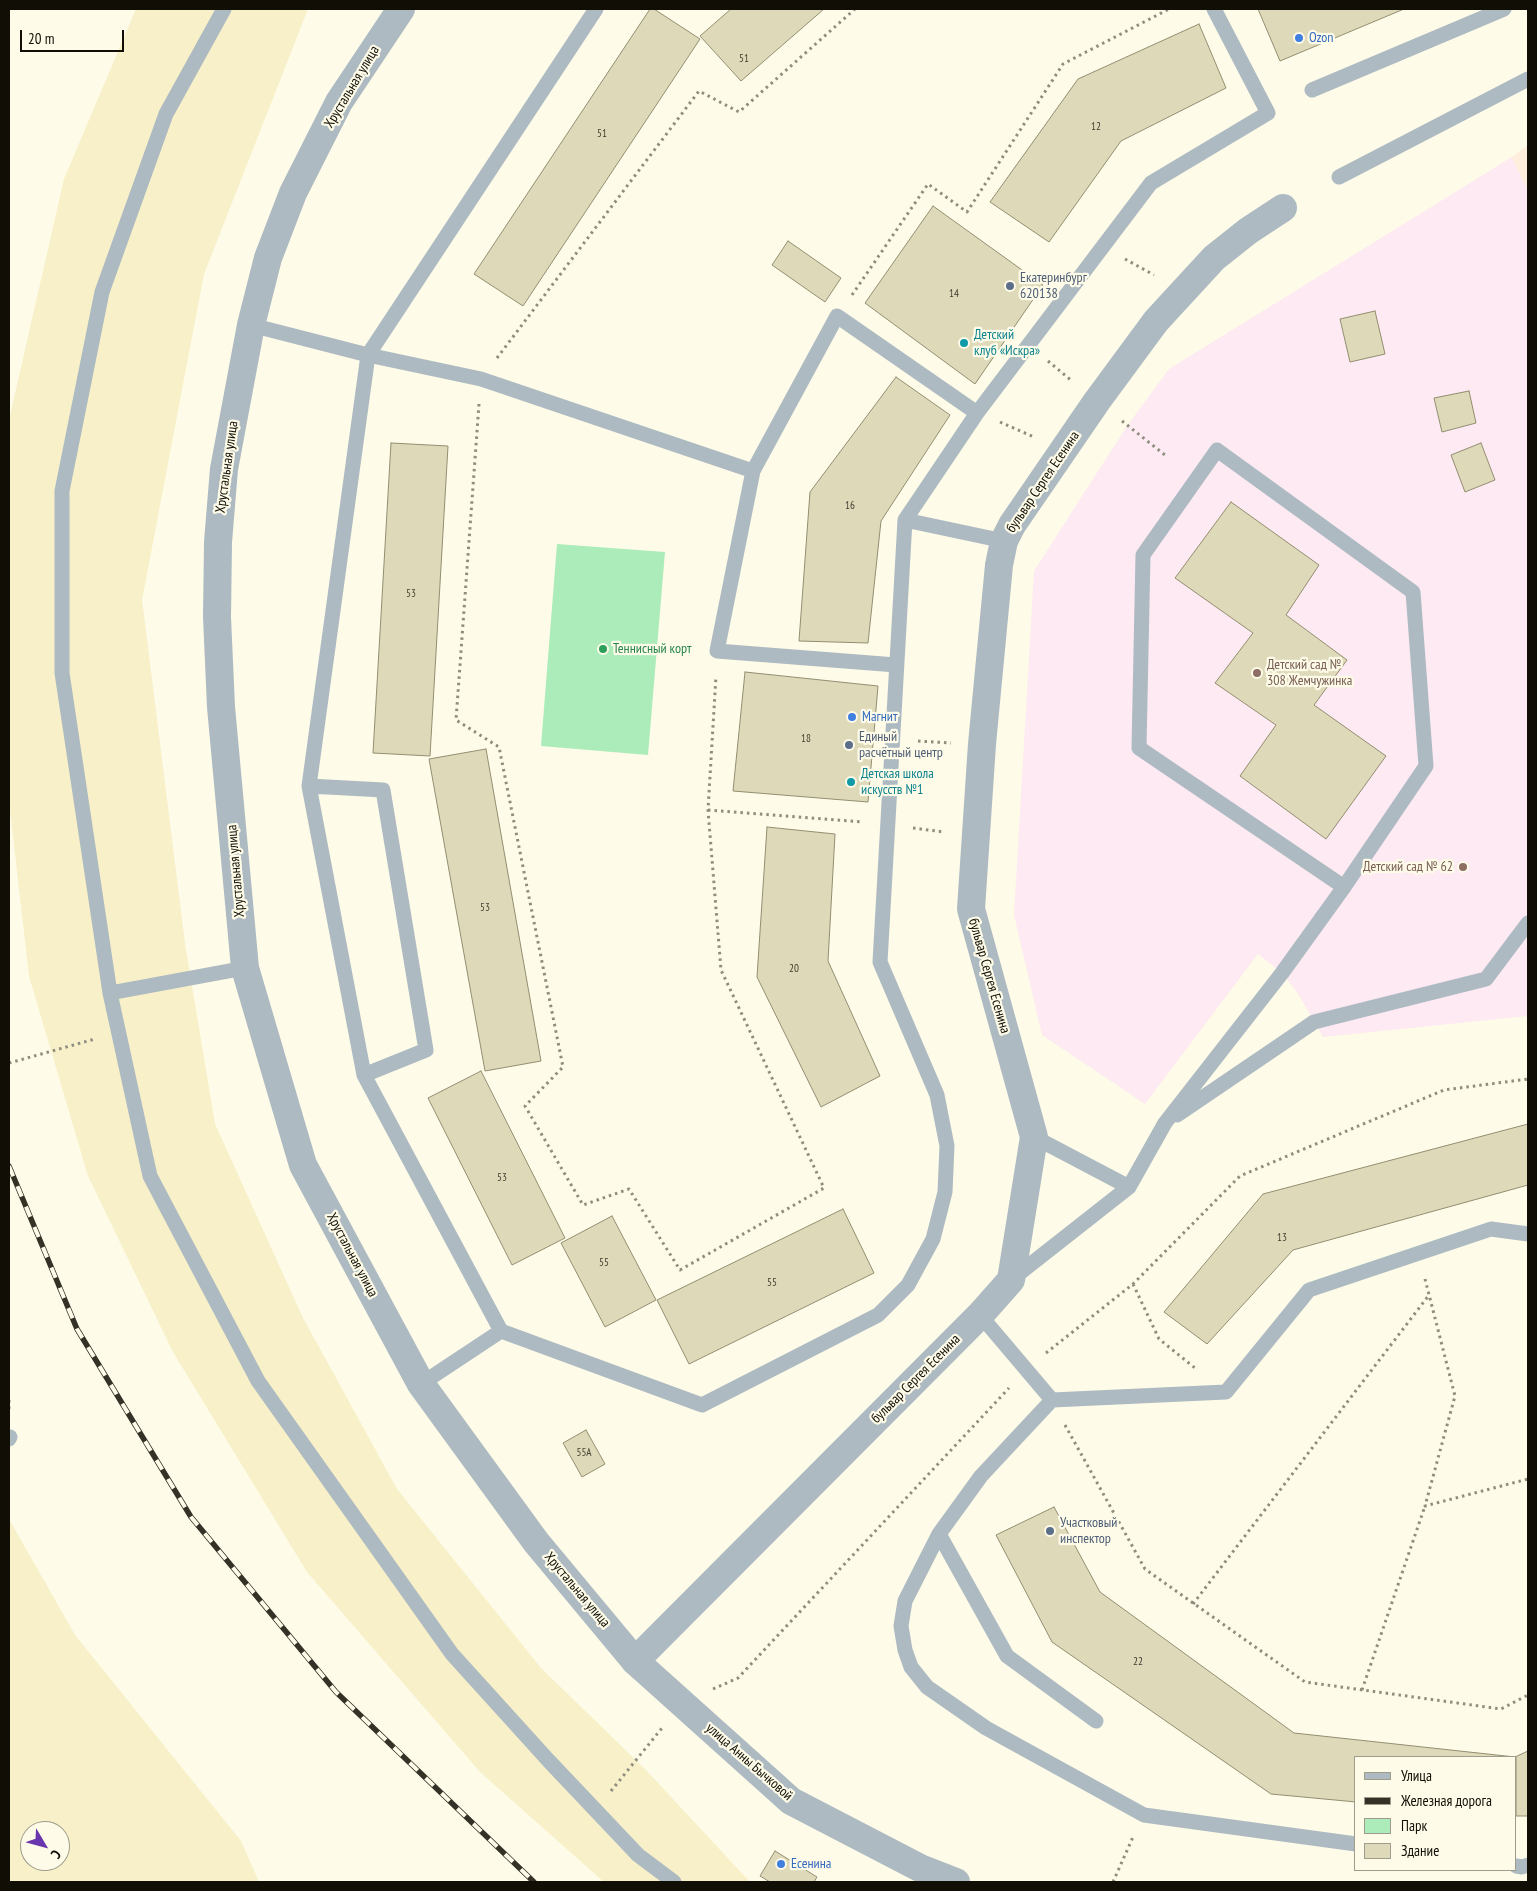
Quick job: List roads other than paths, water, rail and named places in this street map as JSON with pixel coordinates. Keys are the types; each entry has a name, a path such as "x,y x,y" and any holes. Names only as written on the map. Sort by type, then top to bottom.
{"street":[{"name":"Хрустальная улица","path":"401,9 339,102 293,193 268,258 251,325 224,470 218,542 217,617 221,707 245,968 303,1165 421,1384 536,1542 635,1661"},
{"name":"бульвар Сергея Есенина","path":"635,1661 980,1315 1011,1280 1034,1137 971,909 982,744 999,565 1004,540 1012,525 1097,401 1156,321 1214,258 1248,231 1283,208"},
{"name":"улица Анны Бычковой","path":"635,1661 791,1800 920,1868 956,1882"}],"lane":[{"path":"224,9 166,114 102,292 62,491 62,673 110,993 150,1176 258,1381 452,1654 548,1760 597,1809 638,1854 674,1882"},
{"path":"596,9 368,355 309,786 364,1075 501,1331 702,1406 878,1315 908,1285 933,1239 945,1192 947,1146 937,1095 880,962 905,520 977,412 1151,183 1268,113 1214,9"},
{"path":"1312,90 1504,9"},
{"path":"1339,177 1528,79"},
{"path":"896,665 717,651 753,470 837,316 977,412"},
{"path":"251,325 368,355 481,379 753,470"},
{"path":"1011,1280 1129,1187 1165,1123 1282,973 1344,887 1426,766 1412,592 1217,450 1143,555 1139,748 1344,887"},
{"path":"905,520 1004,540"},
{"path":"309,786 382,790 426,1050 364,1075"},
{"path":"1165,1123 1314,1022 1486,979 1528,923"},
{"path":"110,993 245,968"},
{"path":"1034,1137 1129,1187"},
{"path":"1354,1844 1144,1815 986,1728 927,1688 911,1668 905,1650 901,1626 904,1601 939,1534 981,1476 1052,1400 1226,1392 1309,1290 1491,1229 1528,1234"},
{"path":"980,1315 1052,1400"},
{"path":"421,1384 501,1331"},
{"path":"939,1534 1007,1656 1096,1721"}],"railway":[{"path":"9,1166 77,1329 191,1517 336,1692 534,1882"}],"place":[{"name":"Ozon","path":"1299,38"},
{"name":"Екатеринбург 620138","path":"1010,286"},
{"name":"Детский клуб «Искра»","path":"964,343"},
{"name":"Теннисный корт","path":"603,649"},
{"name":"Детский сад № 308 Жемчужинка","path":"1257,673"},
{"name":"Магнит","path":"852,717"},
{"name":"Единый расчётный центр","path":"849,745"},
{"name":"Детская школа искусств №1","path":"851,782"},
{"name":"Детский сад № 62","path":"1463,867"},
{"name":"Участковый инспектор","path":"1050,1531"},
{"name":"Есенина","path":"781,1864"}]}
